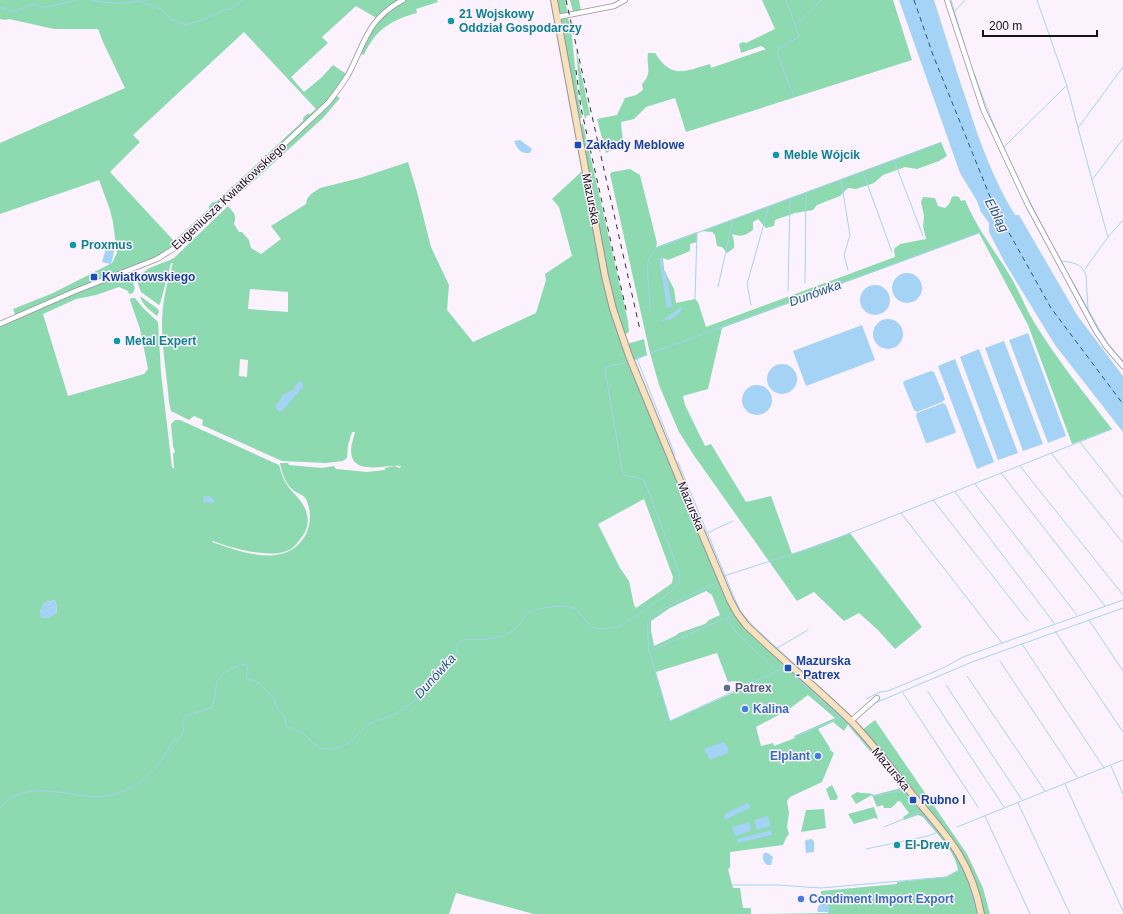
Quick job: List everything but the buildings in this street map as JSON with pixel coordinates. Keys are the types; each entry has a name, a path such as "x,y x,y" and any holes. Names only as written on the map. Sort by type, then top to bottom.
{"main road":[{"name":"Mazurska","path":"554,0 605,276 612,304 629,356 730,600 743,622 850,721 935,822 960,855 975,887 981,914"}],"street":[{"name":"Eugeniusza Kwiatkowskiego","path":"0,324 73,292 157,259 172,249 328,103 345,80 365,37 374,24 388,10 403,0"},
{"path":"558,17 614,6 625,0"},
{"path":"947,0 983,109 1028,205 1096,331 1106,346 1123,366"},
{"path":"850,721 877,698"}],"green space":[{"path":"0,0 437,0 438,2 416,9 417,13 399,19 385,27 373,39 364,55 358,53 378,19 356,6 322,37 328,43 291,77 304,92 321,78 333,65 348,75 335,95 340,98 323,118 245,189 242,184 165,254 16,317 13,309 53,293 112,263 117,253 113,222 99,180 0,214 0,143 125,88 98,29 54,29 9,19 0,19","holes":["244,32 316,109 310,114 307,114 303,118 303,121 216,202 213,202 209,206 209,209 174,241 110,172 140,142 133,135"]},
{"path":"556,0 565,0 568,14 559,13"},
{"path":"570,0 579,0 581,11 573,12"},
{"path":"762,0 893,0 912,60 686,132 675,98 646,107 634,119 621,122 623,142 606,153 597,119 617,115 625,98 636,95 643,90 642,84 648,73 648,53 655,53 661,62 673,70 686,71 710,64 711,68 766,49 761,46 741,53 739,44 743,42 746,43 775,29"},
{"path":"568,18 571,28 578,96 582,118 579,119 560,20"},
{"path":"576,49 590,115 586,116 585,119 580,95"},
{"path":"583,124 628,321 629,332 624,335 608,277 580,125"},
{"path":"941,142 947,156 939,161 917,169 905,167 883,175 874,183 856,189 848,188 840,196 817,205 813,210 795,213 775,220 774,226 766,228 758,219 753,222 753,230 748,234 740,236 732,234 734,248 727,253 722,247 717,246 715,235 712,232 701,231"},
{"path":"408,162 431,247 449,285 447,310 473,342 536,313 546,280 545,274 572,256 559,207 552,199 581,172 584,171 606,291 731,606 858,733 945,836 966,871 979,914 763,914 828,913 829,905 820,905 821,891 897,884 897,882 946,877 958,870 949,848 923,817 918,815 904,820 903,817 909,813 900,801 896,802 897,803 891,808 884,808 883,805 877,807 872,795 856,804 851,796 857,792 874,795 901,788 848,724 844,731 833,722 818,729 830,750 834,753 822,782 790,797 787,801 789,813 787,827 789,834 783,845 730,852 730,868 728,869 733,888 740,888 743,908 751,908 751,914 534,914 456,893 449,914 0,914 0,327 74,293 125,273 130,275 135,288 133,293 129,294 128,291 119,287 96,295 76,299 43,314 68,396 144,374 148,369 140,329 130,300 131,298 135,298 158,322 161,373 172,468 174,468 173,454 175,452 171,424 175,420 180,420 279,465 286,483 302,502 306,510 308,521 305,533 291,549 283,552 252,552 213,541 212,542 236,550 263,555 276,555 287,552 298,545 306,534 310,522 310,514 306,499 303,495 293,490 288,484 280,463 322,468 334,466 336,469 367,472 385,470 385,468 394,466 370,467 357,464 353,458 351,450 355,432 352,432 348,445 347,458 343,461 326,463 282,461 202,425 203,420 194,416 189,420 171,411 162,324 165,293 173,263 171,263 159,305 141,292 137,281 147,269 174,258 228,206 234,214 234,224 239,232 242,232 249,240 251,248 261,254 281,239 271,226 306,204 307,199 311,194 320,188 360,178","holes":["250,289 288,292 288,312 248,309","240,359 248,360 247,377 239,376","644,499 673,577 672,583 636,608 629,581 620,568 598,524","706,591 712,595 720,615 709,620 705,624 679,633 654,646 651,621 670,608","55,600 57,607 56,614 40,611 46,602","717,653 728,682 735,681 739,690 670,721 656,672","808,695 835,718 794,736 795,738 774,746 773,743 761,746 756,727 788,710"]},
{"path":"630,169 640,175 657,243 656,247 697,232 697,242 690,244 690,251 668,260 663,258 664,270 674,289 676,303 695,299 698,302 706,327 895,257 894,249 900,244 926,239 923,226 924,216 921,202 923,197 935,198 938,206 945,208 949,204 952,197 959,197 961,201 965,200 981,231 1012,279 1031,317 1043,336 1112,429 1072,444 1028,325 979,233 722,328 708,389 683,396 685,405 705,446 711,444 746,502 771,496 792,554 850,533 922,627 895,649 878,630 859,613 844,621 814,592 797,601 679,432 659,385 649,349 610,174 612,172"},
{"path":"140,296 158,309 159,312 157,316 149,310"},
{"path":"644,339 647,355 633,360 627,344"},
{"path":"875,720 967,854 983,888 990,914 983,914 971,871 862,730"},
{"path":"832,785 838,797 836,800 830,800 826,789"},
{"path":"874,807 878,819 874,818 854,824 848,814"},
{"path":"824,809 826,828 801,832 806,810"}],"water":[{"name":"Elbląg","path":"899,0 934,0 977,133 1000,189 1015,215 1019,215 1077,315 1123,376 1123,432 1055,345 1005,263 989,232 989,223 981,212 977,201 960,173"},
{"path":"520,140 532,149 530,153 524,153 518,149 514,141"},
{"path":"107,245 115,248 111,264 102,262"},
{"path":"659,258 662,258 664,270 666,272 672,307 668,308 667,308"},
{"path":"907,273 918,277 922,288 918,299 907,303 896,299 892,288 896,277"},
{"path":"875,285 886,289 890,300 886,311 875,315 864,311 860,300 864,289"},
{"path":"681,307 682,309 679,313 670,320 668,319 660,322"},
{"path":"888,319 899,323 903,334 899,345 888,349 877,345 873,334 877,323"},
{"path":"862,325 875,360 806,386 793,351"},
{"path":"1028,333 1066,436 1048,443 1009,340"},
{"path":"1004,341 1043,444 1023,451 985,348"},
{"path":"979,349 1018,453 998,460 960,357"},
{"path":"955,359 994,462 977,469 938,366"},
{"path":"782,364 793,368 797,379 793,390 782,394 771,390 767,379 771,368"},
{"path":"931,371 934,372 945,399 942,402 917,412 914,410 903,383 904,381"},
{"path":"300,381 303,383 303,387 280,412 275,406 280,401 282,395 293,390"},
{"path":"757,385 768,389 772,400 768,411 757,415 746,411 742,400 746,389"},
{"path":"943,403 946,405 956,432 926,443 916,416 917,413"},
{"path":"205,496 209,496 215,501 213,503 203,502 203,498"},
{"path":"55,600 57,607 56,614 49,618 41,618 40,612 43,603"},
{"path":"724,742 728,749 728,753 710,760 704,749"},
{"path":"747,803 749,804 750,808 725,820 724,816 726,813"},
{"path":"768,816 771,826 757,830 754,820"},
{"path":"749,822 751,831 735,836 732,827"},
{"path":"771,830 772,835 738,843 737,839"},
{"path":"812,839 814,841 814,852 806,853 805,841"},
{"path":"764,853 768,853 773,857 771,865 767,865 765,863 763,858"},
{"path":"819,905 829,905 829,912 818,912 817,910"}],"waterway":[{"path":"0,7 15,11 33,4 42,7 49,7 75,0"},
{"path":"92,0 118,3 139,1 161,9 171,19 186,25 205,19 224,10 231,9 243,0"},
{"path":"786,0 795,25"},
{"path":"794,97 777,53 780,48 799,37 795,25 821,0"},
{"path":"951,0 972,70"},
{"path":"955,11 965,0"},
{"path":"1037,0 1067,86 1078,128"},
{"path":"1092,180 1078,128 1123,67"},
{"path":"974,73 1000,139 1031,204 1099,329 1108,344 1123,361"},
{"path":"1004,147 1066,86"},
{"path":"1108,237 1092,180 1123,139"},
{"path":"650,310 647,262 656,248 934,145"},
{"path":"894,160 923,236"},
{"path":"863,172 892,252"},
{"path":"841,180 850,235 844,255 848,270"},
{"path":"805,283 806,193"},
{"path":"788,291 790,198"},
{"path":"751,305 747,284 769,206"},
{"path":"718,287 733,219"},
{"path":"1085,269 1108,237 1123,220"},
{"path":"695,299 697,233"},
{"name":"Dunówka","path":"651,353 979,233"},
{"path":"1062,261 1077,264 1084,271 1086,275 1088,309"},
{"name":"Dunówka","path":"634,360 647,355"},
{"path":"637,359 675,455"},
{"name":"Dunówka","path":"0,808 9,799 20,793 46,791 102,797 120,792 136,785 154,770 163,759 170,745 182,735 184,717 212,707 217,682 222,674 244,664 247,665 247,678 259,683 274,699 277,708 285,717 286,726 303,733 312,742 323,749 334,749 348,744 367,725 397,713 414,701 434,673 449,665 457,652 457,644 465,639 479,640 507,634 518,626 527,613 538,609 560,606 567,606 577,610 592,627 600,629 612,628 623,624 661,599 679,584 679,572 645,482 642,479 624,475 622,470 605,370 606,367 628,362"},
{"path":"724,576 820,545 1112,429"},
{"path":"1080,442 1123,497"},
{"path":"1051,453 1123,543"},
{"path":"678,462 741,612 753,626 852,717"},
{"path":"1020,466 1123,595"},
{"path":"1001,473 1105,606"},
{"path":"975,484 1077,615"},
{"path":"955,492 1054,623"},
{"path":"933,500 1028,621"},
{"path":"901,513 1002,643"},
{"path":"707,533 733,521"},
{"path":"717,583 659,611 647,622 649,651 670,721 786,667"},
{"path":"866,699 880,692 888,691 943,668 963,657 1123,600"},
{"path":"1022,644 1123,608"},
{"path":"650,651 733,615"},
{"path":"725,618 738,634 773,668"},
{"path":"1089,620 1123,671"},
{"path":"777,648 808,630"},
{"path":"1055,631 1123,732"},
{"path":"873,704 972,662 1022,644 1104,768"},
{"path":"1000,661 1077,777"},
{"path":"794,675 845,722"},
{"path":"967,676 1045,791"},
{"path":"946,685 1022,800"},
{"path":"928,692 1004,807"},
{"path":"903,693 978,807"},
{"path":"794,737 840,718"},
{"path":"855,721 939,821"},
{"path":"849,726 901,787"},
{"path":"957,827 1123,760"},
{"path":"1111,766 1123,794"},
{"path":"1065,784 1123,911"},
{"path":"872,796 903,790 921,812"},
{"path":"1018,803 1070,914"},
{"path":"884,827 921,812"},
{"path":"924,816 939,833"},
{"path":"985,816 1030,914"},
{"path":"866,849 928,836 938,832"},
{"path":"733,885 777,885 821,888 946,877 963,868 942,836"},
{"path":"968,880 977,914"}],"ferry route":[{"path":"914,0 933,55 993,204 1051,308 1123,404"}],"railway":[{"path":"566,0 640,330"},
{"path":"576,70 581,108 627,314"}],"place":[{"name":"21 Wojskowy Oddział Gospodarczy","path":"451,21"},
{"name":"Zakłady Meblowe","path":"578,145"},
{"name":"Meble Wójcik","path":"776,155"},
{"name":"Proxmus","path":"73,245"},
{"name":"Kwiatkowskiego","path":"94,277"},
{"name":"Metal Expert","path":"117,341"},
{"name":"Mazurska - Patrex","path":"788,668"},
{"name":"Patrex","path":"727,688"},
{"name":"Kalina","path":"745,709"},
{"name":"Elplant","path":"818,756"},
{"name":"Rubno I","path":"913,800"},
{"name":"El-Drew","path":"897,845"},
{"name":"Condiment Import Export","path":"801,899"}]}
